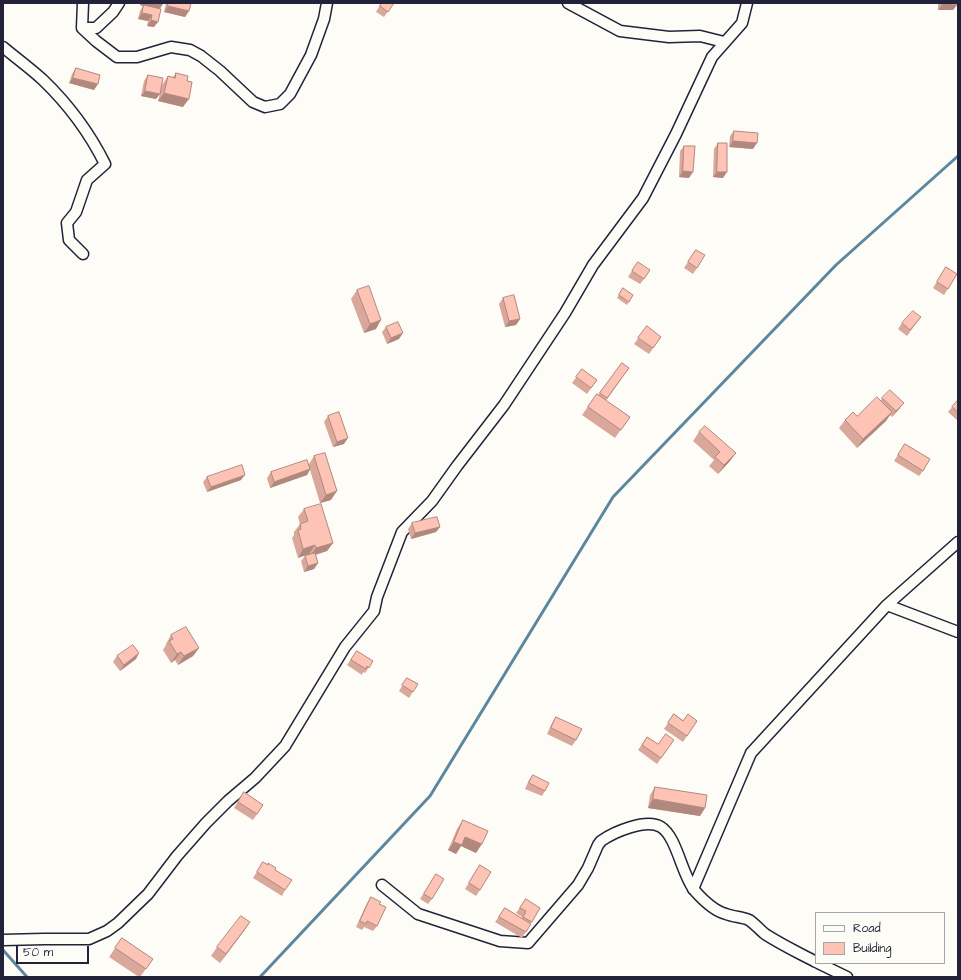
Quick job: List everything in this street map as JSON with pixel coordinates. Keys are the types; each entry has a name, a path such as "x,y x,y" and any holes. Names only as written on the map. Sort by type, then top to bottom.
{"street":[{"path":"83,3 82,28 117,57 137,57 171,47 190,50 201,56 220,71 253,102 265,107 280,104 290,94 311,55 324,19 327,3"},
{"path":"82,28 96,28 113,12 119,3"},
{"path":"568,3 620,31 669,37 700,36 724,42"},
{"path":"3,940 44,938 89,939 107,931 118,923 148,894 177,856 206,823 228,800 255,778 285,746 345,646 374,611 377,597 402,532 432,501 504,405 565,313 594,265 643,198 679,128 712,57 742,23 747,3"},
{"path":"3,47 42,79 57,94 94,142 105,164 87,180 76,212 67,223 69,240 83,254"},
{"path":"693,889 751,753 887,605 958,542"},
{"path":"887,605 958,632"},
{"path":"382,885 418,914 500,941 528,943 578,885 601,841 632,826 652,824 661,827 670,837 693,889 713,908 726,914 750,920 764,933 815,961"},
{"path":"821,964 847,977"}],"building":[{"path":"168,3 191,3 189,11 168,6"},
{"path":"382,3 394,3 388,12 380,6"},
{"path":"957,3 957,5 942,4"},
{"path":"144,5 161,9 158,22 151,20 152,15 142,13"},
{"path":"76,68 100,75 98,84 73,78"},
{"path":"176,73 188,76 187,81 192,82 189,99 164,93 168,76 175,78"},
{"path":"148,75 163,78 160,94 145,91"},
{"path":"734,131 758,133 757,143 733,141"},
{"path":"718,143 727,143 727,172 717,172"},
{"path":"684,146 695,146 693,172 683,171"},
{"path":"696,250 705,255 697,268 688,262"},
{"path":"638,262 650,270 644,279 632,271"},
{"path":"946,267 957,274 948,289 937,282"},
{"path":"369,286 381,320 370,324 357,290"},
{"path":"623,288 633,295 629,302 619,295"},
{"path":"514,295 520,319 509,321 503,298"},
{"path":"913,311 921,317 910,330 902,323"},
{"path":"398,322 403,333 391,338 386,327"},
{"path":"647,326 661,337 653,348 638,338"},
{"path":"622,363 629,368 607,398 600,393"},
{"path":"582,369 597,380 591,388 576,377"},
{"path":"890,390 904,403 896,411 882,398"},
{"path":"597,394 630,417 621,430 588,407"},
{"path":"877,397 892,412 863,439 845,420 853,412 857,416"},
{"path":"958,400 958,412 952,407"},
{"path":"339,412 348,438 337,442 328,416"},
{"path":"705,426 736,453 724,465 715,457 720,452 699,432"},
{"path":"905,444 930,459 923,471 898,455"},
{"path":"325,453 337,491 326,495 314,456"},
{"path":"307,460 310,469 274,482 271,472"},
{"path":"242,465 245,475 211,487 207,477"},
{"path":"321,504 333,543 316,548 315,545 303,549 298,530 301,529 300,524 308,521 304,509"},
{"path":"437,517 440,527 415,533 412,523"},
{"path":"315,553 318,563 308,566 305,556"},
{"path":"186,627 199,648 184,656 181,652 177,654 169,641 173,639 171,635"},
{"path":"133,645 139,653 124,665 117,656"},
{"path":"357,651 373,661 369,668 367,666 366,669 351,660"},
{"path":"407,678 418,684 413,692 402,685"},
{"path":"674,714 683,721 688,714 697,721 687,736 668,723"},
{"path":"556,717 582,729 576,740 551,728"},
{"path":"666,734 674,740 661,758 642,745 647,737 658,744"},
{"path":"533,775 549,783 545,791 529,783"},
{"path":"655,787 707,795 705,808 653,799"},
{"path":"244,792 263,805 257,814 238,802"},
{"path":"463,820 488,831 482,844 465,837 462,845 454,842"},
{"path":"263,862 268,865 268,863 276,868 275,870 292,880 285,890 257,872"},
{"path":"480,865 491,872 480,890 469,883"},
{"path":"436,874 444,879 432,899 424,894"},
{"path":"371,897 381,902 379,904 386,907 377,926 367,921 366,924 360,921"},
{"path":"526,899 540,908 532,922 523,917 526,911 520,908"},
{"path":"505,908 531,924 526,932 499,917"},
{"path":"241,916 250,922 226,954 217,947"},
{"path":"122,938 153,959 146,969 115,948"}],"waterway":[{"path":"260,977 430,796 613,497 836,265 958,156"},
{"path":"3,950 27,977"}]}
